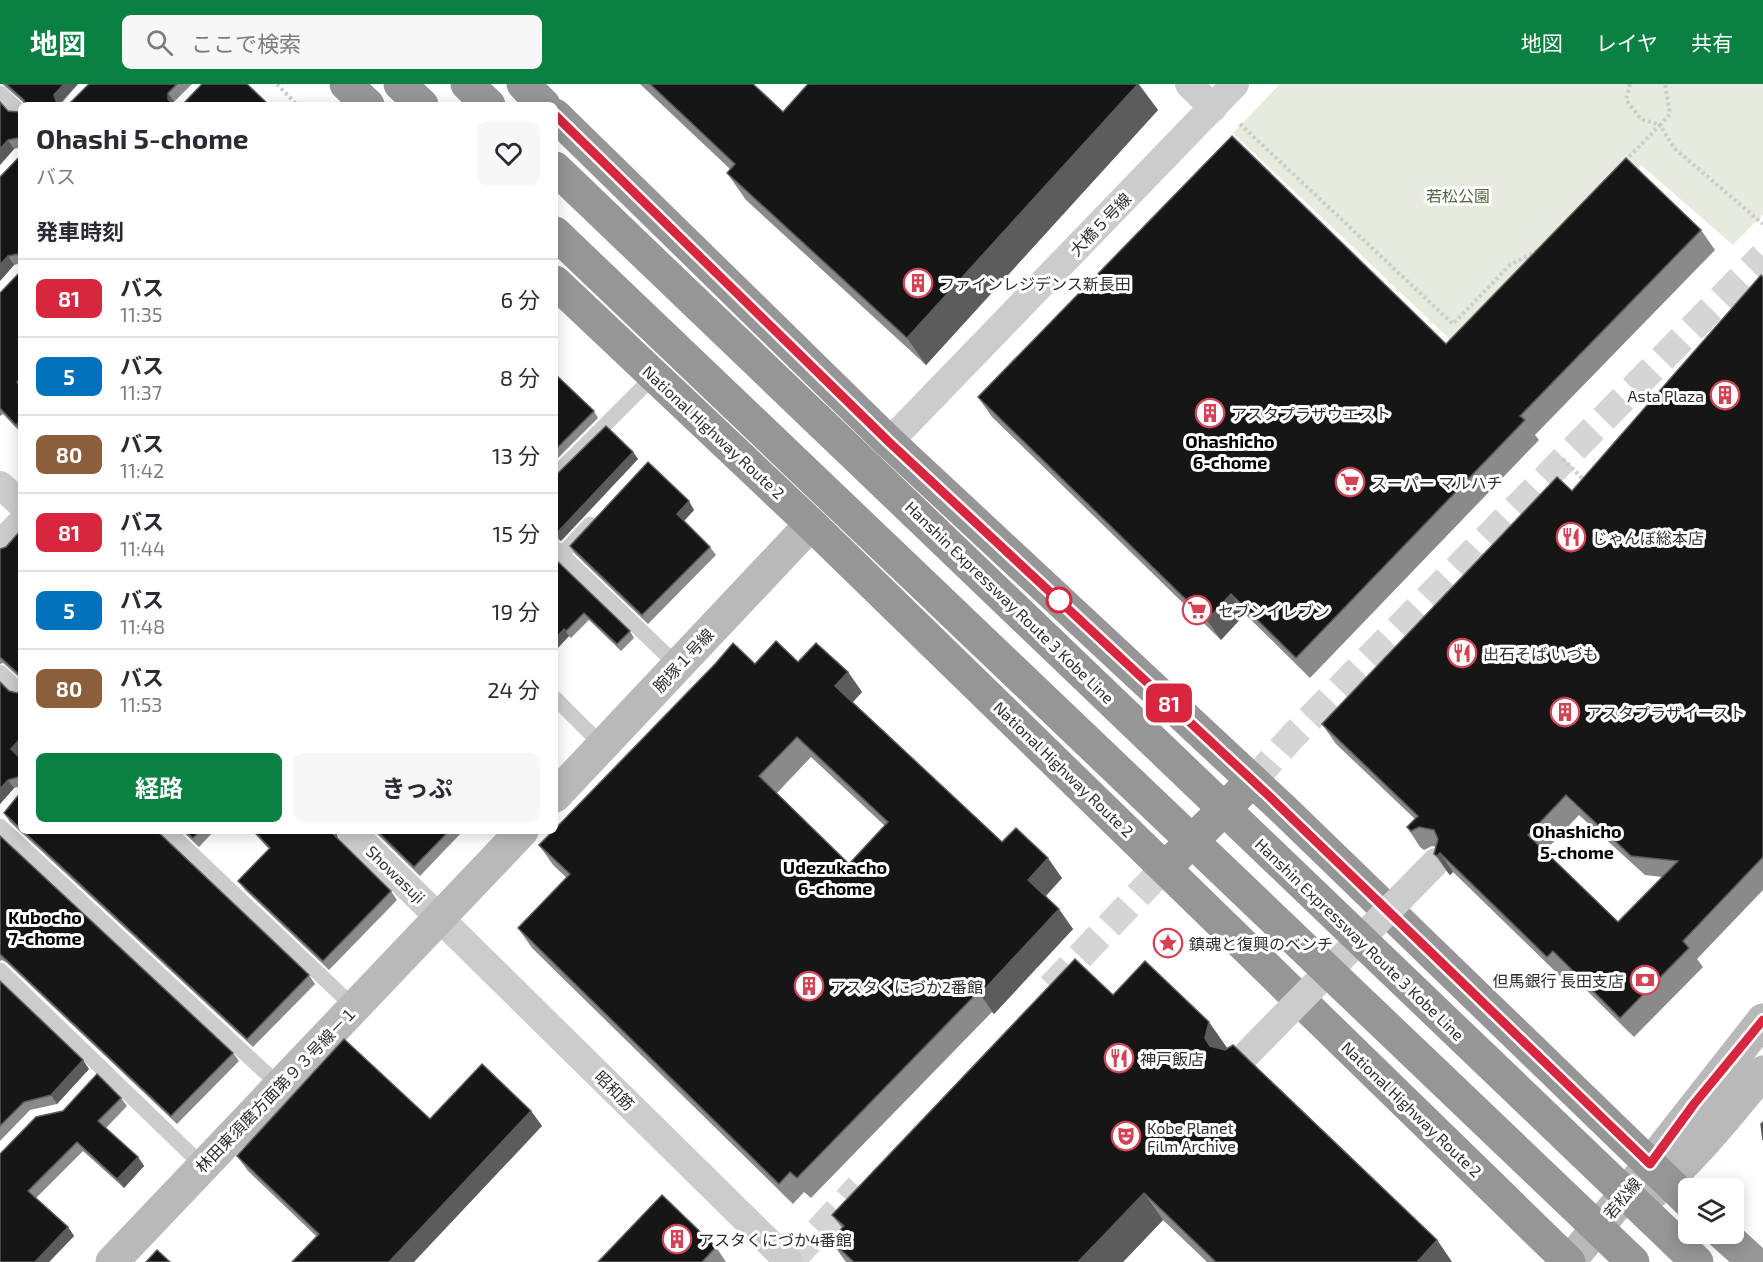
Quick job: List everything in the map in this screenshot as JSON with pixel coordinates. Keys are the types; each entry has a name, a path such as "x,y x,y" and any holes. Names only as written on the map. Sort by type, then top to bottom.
{"highway":[{"path":"346,84 365,102"},
{"path":"400,84 419,102"},
{"path":"467,84 486,102"},
{"path":"523,84 541,102"},
{"path":"558,118 889,442 1253,781 1669,1183"},
{"name":"Hanshin Expressway Route 3 Kobe Line","path":"558,171 1697,1262"},
{"path":"558,235 1633,1262"},
{"name":"National Highway Route 2","path":"558,285 812,524 1569,1262"},
{"path":"1165,867 1253,781"},
{"path":"1734,1244 1754,1262"}],"street":[{"path":"1189,84 1223,112"},
{"name":"大橋５号線","path":"889,442 1223,112 1235,84"},
{"path":"0,485 18,501"},
{"name":"腕塚１号線","path":"558,793 812,524"},
{"path":"0,544 18,526"},
{"name":"Showasuji","path":"354,834 441,917"},
{"path":"441,917 519,834"},
{"path":"1240,1061 1436,862"},
{"name":"林田東須磨方面第９３号線－１","path":"112,1262 441,917"},
{"name":"昭和筋","path":"441,917 789,1262"},
{"name":"若松線","path":"1669,1183 1763,1020"},
{"name":"若松線","path":"1569,1262 1669,1183 1763,1072"}],"lane":[{"path":"0,93 18,109"},
{"path":"560,457 654,376"},
{"path":"600,513 558,551 678,666"},
{"path":"0,672 18,689"},
{"path":"558,701 602,745"},
{"path":"0,826 280,1086"},
{"path":"171,834 354,1007"},
{"path":"1,973 98,1073 203,1166"}],"path":[{"path":"277,84 294,102"},
{"path":"1630,84 1626,99 1641,119 1660,125 1674,148 1763,224"},
{"path":"1621,166 1670,114 1665,84"},
{"path":"1223,112 1453,324 1509,265 1542,248"},
{"path":"1563,459 1588,484"}],"green space":[{"name":"若松公園","path":"1280,84 1763,84 1763,214 1733,245 1641,165 1460,349 1233,133"}],"building":[{"path":"6,84 64,84 54,95 57,102 24,102"},
{"path":"89,84 177,84 168,93 170,102 71,102"},
{"path":"202,84 247,84 266,102 185,102"},
{"name":"ファインレジデンス新長田","path":"650,84 753,84 783,112 808,84 1138,84 907,338 727,173 735,164"},
{"path":"0,102 8,111 18,112 18,138 8,140 0,149"},
{"name":"アスタプラザウエスト","path":"1232,136 1446,344 1626,158 1701,230 1520,416 1525,420 1296,658 1231,594 1207,620 978,397"},
{"path":"18,158 18,254 8,256 0,265 0,177"},
{"path":"18,274 18,423 16,425 0,408 0,293"},
{"path":"1761,275 1763,277 1763,857 1683,941 1689,948 1620,1018 1553,951 1547,957 1440,853 1437,856 1434,854 1438,839 1434,830 1419,827 1411,831 1407,827 1418,816 1322,724 1557,477 1572,491","holes":["1566,795 1631,856 1678,861 1618,922 1528,835"]},
{"path":"558,377 594,411 558,447"},
{"path":"606,426 633,452 558,532 558,473"},
{"path":"648,462 689,501 677,514 710,547 642,615 570,546"},
{"path":"18,533 18,673 0,657 0,549 6,547"},
{"path":"558,562 630,631 617,644 584,613 566,631 564,629 558,636"},
{"path":"776,641 798,662 816,643 848,672 835,686 1002,842 1016,828 1048,858 1028,880 1059,909 980,994 978,992 797,1178 790,1172 779,1184 518,928 570,874 539,845 550,834 558,834 558,826 733,643 755,664","holes":["797,737 888,822 849,864 759,776"]},
{"path":"0,682 9,691 18,692 18,741 11,749 18,756 18,777 8,780 0,789"},
{"path":"18,796 18,826 4,813"},
{"path":"26,834 160,834 309,975 247,1039"},
{"path":"257,834 333,834 391,891 323,961 238,881 270,848"},
{"path":"380,834 446,834 414,867"},
{"path":"0,836 233,1053 171,1116 0,954"},
{"path":"1075,959 1113,995 1145,961 1209,1022 1205,1038 1210,1046 1225,1050 1233,1045 1437,1240 1417,1262 1216,1262 1144,1193 1078,1262 854,1262 830,1240 844,1226 832,1215"},
{"path":"0,981 83,1060 51,1095 24,1102 0,1126"},
{"path":"344,1039 430,1119 482,1064 531,1111 389,1262 292,1262 319,1234 237,1156"},
{"path":"97,1074 121,1098 98,1121 138,1157 117,1179 77,1142 28,1191 68,1227 35,1262 0,1262 0,1154 36,1117 63,1111"},
{"path":"662,1195 716,1247 702,1262 598,1262"},
{"path":"157,1250 170,1262 146,1262"}],"tunnel":[{"path":"1253,781 1292,737 1763,256"},
{"path":"1051,987 1165,867"},
{"path":"790,1262 859,1187"}],"bus line":[{"name":"81","path":"558,118 889,442 1268,795 1650,1164 1694,1104 1763,1020"}],"place":[{"name":"ファインレジデンス新長田","path":"918,283"},
{"name":"Asta Plaza","path":"1725,395"},
{"name":"アスタプラザウエスト","path":"1210,413"},
{"name":"スーパー マルハチ","path":"1350,482"},
{"name":"じゃんぼ総本店","path":"1571,537"},
{"name":"セブンイレブン","path":"1197,610"},
{"name":"出石そば いづも","path":"1462,653"},
{"name":"アスタプラザイースト","path":"1565,712"},
{"name":"鎮魂と復興のベンチ","path":"1168,943"},
{"name":"但馬銀行 長田支店","path":"1645,980"},
{"name":"アスタくにづか2番館","path":"809,986"},
{"name":"神戸飯店","path":"1119,1058"},
{"name":"Kobe Planet Film Archive","path":"1126,1136"},
{"name":"アスタくにづか4番館","path":"677,1239"}],"district":[{"name":"Ohashicho 6-chome","path":"1230,451"},
{"name":"Ohashicho 5-chome","path":"1577,841"},
{"name":"Udezukacho 6-chome","path":"835,877"},
{"name":"Kubocho 7-chome","path":"45,927"}]}
